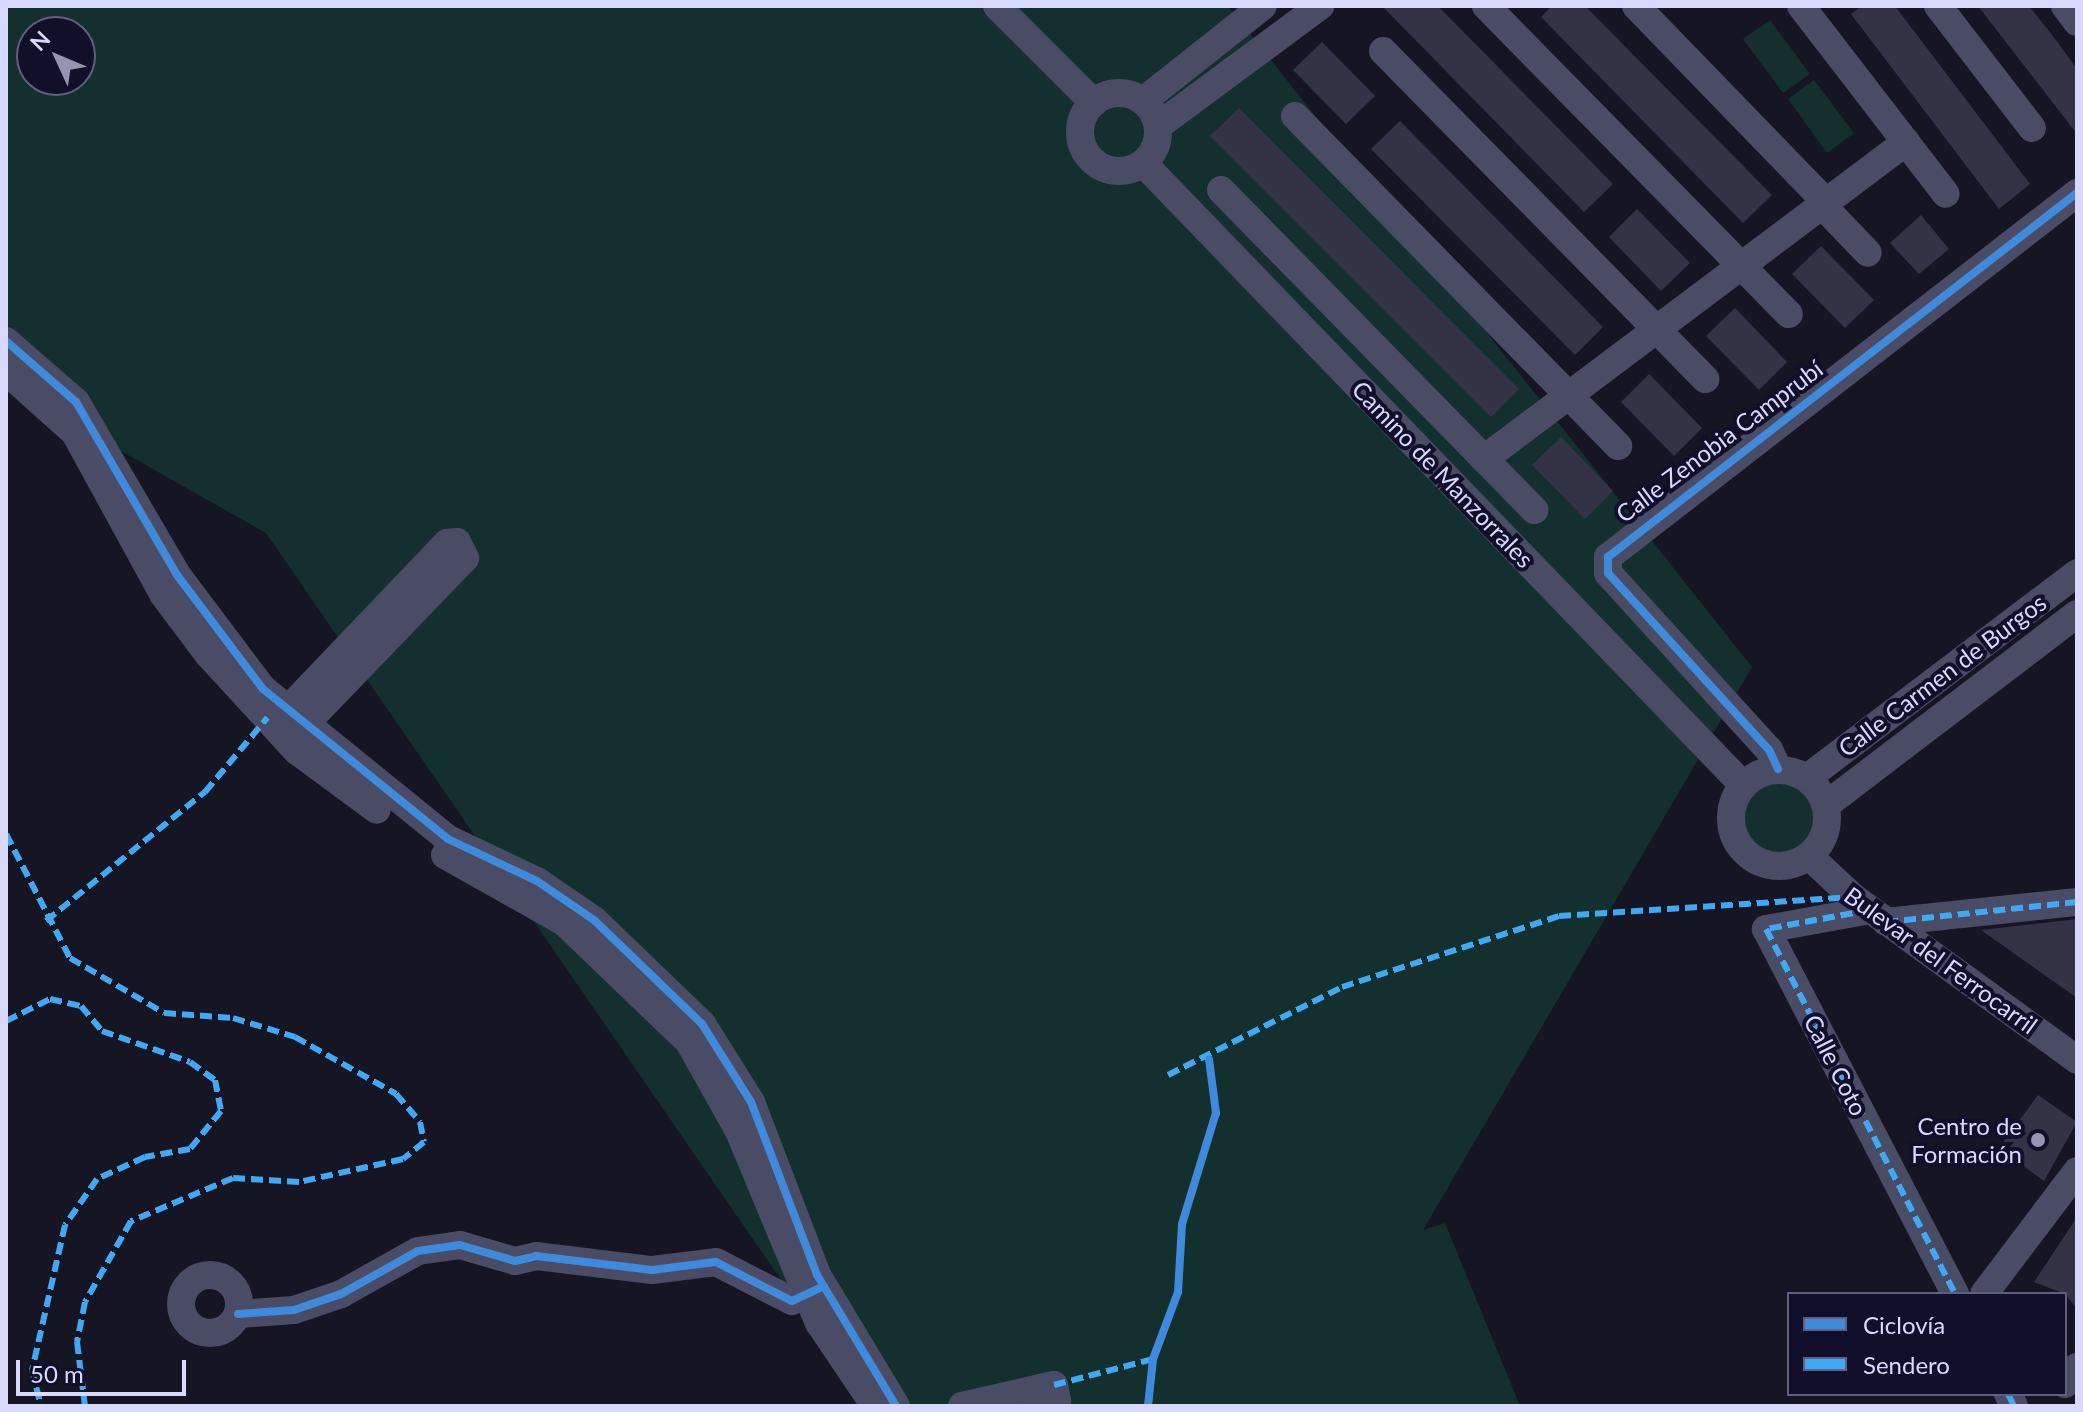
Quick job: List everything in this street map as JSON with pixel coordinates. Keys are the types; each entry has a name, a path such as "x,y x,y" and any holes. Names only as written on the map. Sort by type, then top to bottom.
{"street":[{"path":"997,6 1094,103"},
{"path":"1143,101 1263,6"},
{"path":"1158,126 1143,101 1119,93 1094,103 1080,126 1085,152 1105,169 1143,163 1158,126 1320,6"},
{"path":"1486,6 1789,314"},
{"path":"1636,6 1868,253"},
{"path":"1801,6 1946,194"},
{"path":"1938,6 2032,128"},
{"path":"2065,6 2077,22"},
{"path":"1383,51 1705,379"},
{"path":"1295,116 1618,446"},
{"path":"1484,459 1906,142"},
{"name":"Camino de Manzorrales","path":"1143,163 1743,785"},
{"path":"1221,190 1534,510"},
{"name":"Calle Zenobia Camprubí","path":"1778,769 1769,750 1608,573 1608,557 2077,193"},
{"path":"6,341 76,402 177,575 289,726"},
{"path":"6,371 75,433 163,594 289,726 409,833 564,922 689,1042 739,1131 814,1290 875,1406"},
{"path":"457,542 465,558 289,726 447,543 457,542"},
{"name":"Calle Carmen de Burgos","path":"1807,778 2077,573"},
{"name":"Calle Carmen de Burgos","path":"1826,805 2077,614"},
{"path":"1778,769 1807,778 1826,805 1825,833 1809,856 1763,864 1738,845 1730,814 1743,785 1778,769"},
{"name":"Bulevar del Ferrocarril","path":"1809,856 1878,916 2077,1060"},
{"path":"1878,916 2077,902"},
{"name":"Calle Coto","path":"1878,916 1766,929 1954,1292"},
{"path":"1986,1292 2077,1171"},
{"path":"238,1314 294,1310 418,1251 460,1245 515,1261 536,1256 652,1270 716,1262 792,1301 814,1290"},
{"path":"814,1290 896,1406"},
{"path":"962,1406 1054,1385 1057,1401 1034,1406"}],"green space":[{"path":"6,6 1228,6 1752,667 1423,1230 1445,1223 1520,1406 868,1406 266,533 6,386"},
{"path":"1770,20 1810,74 1783,93 1743,39"},
{"path":"1814,80 1854,133 1827,153 1788,99"},
{"path":"1786,782 1805,792 1813,804 1813,832 1805,844 1793,852 1772,854 1753,844 1745,832 1743,811 1753,792 1765,784"}],"building":[{"path":"1382,6 1438,6 1613,184 1584,212"},
{"path":"1552,6 1585,6 1772,195 1743,223 1541,17"},
{"path":"1862,6 1895,6 2030,184 1999,209 1851,14"},
{"path":"1978,6 2029,6 2052,35 2077,69 2077,134"},
{"path":"1322,42 1375,96 1346,124 1293,70"},
{"path":"1239,108 1519,389 1491,417 1210,136"},
{"path":"1400,121 1603,327 1575,355 1371,149"},
{"path":"1637,209 1690,263 1661,291 1609,237"},
{"path":"1921,215 1949,249 1919,274 1890,243"},
{"path":"1821,246 1874,300 1845,328 1792,274"},
{"path":"1735,308 1787,362 1759,390 1706,336"},
{"path":"1649,374 1702,428 1674,456 1621,402"},
{"path":"1561,437 1613,491 1585,519 1532,465"},
{"path":"2077,919 2077,998 1981,930"},
{"name":"Centro de Formación","path":"2038,1095 2077,1122 2044,1181 1999,1148"},
{"path":"2077,1217 2077,1309 2067,1292 2034,1282"}],"marked path":[{"path":"46,921 205,792 267,718"},
{"path":"6,834 70,958 164,1013 233,1018 295,1037 396,1094 420,1122 424,1142 403,1159 299,1182 233,1178 131,1221 85,1302 77,1342 85,1406"},
{"path":"1168,1075 1342,987 1559,916 1853,897"},
{"path":"1886,922 2077,902"},
{"path":"1870,910 1766,929 1954,1292"},
{"path":"6,1021 50,999 81,1006 102,1031 190,1062 215,1080 221,1111 190,1149 145,1157 97,1179 65,1225 32,1370 41,1406"},
{"path":"1054,1385 1153,1359"},
{"path":"2009,1396 2014,1406"}],"cycle path":[{"path":"1778,769 1769,750 1608,573 1608,557 2077,193"},
{"path":"6,341 76,402 177,575 263,689 448,839 537,881 594,920 702,1024 751,1102 817,1275 896,1406"},
{"path":"1148,1406 1153,1359 1178,1292 1182,1224 1216,1113 1209,1059"},
{"path":"238,1314 294,1310 341,1294 418,1251 460,1245 515,1261 536,1256 652,1270 716,1262 792,1301 824,1286"}],"place":[{"name":"Centro de Formación","path":"2038,1140"}]}
